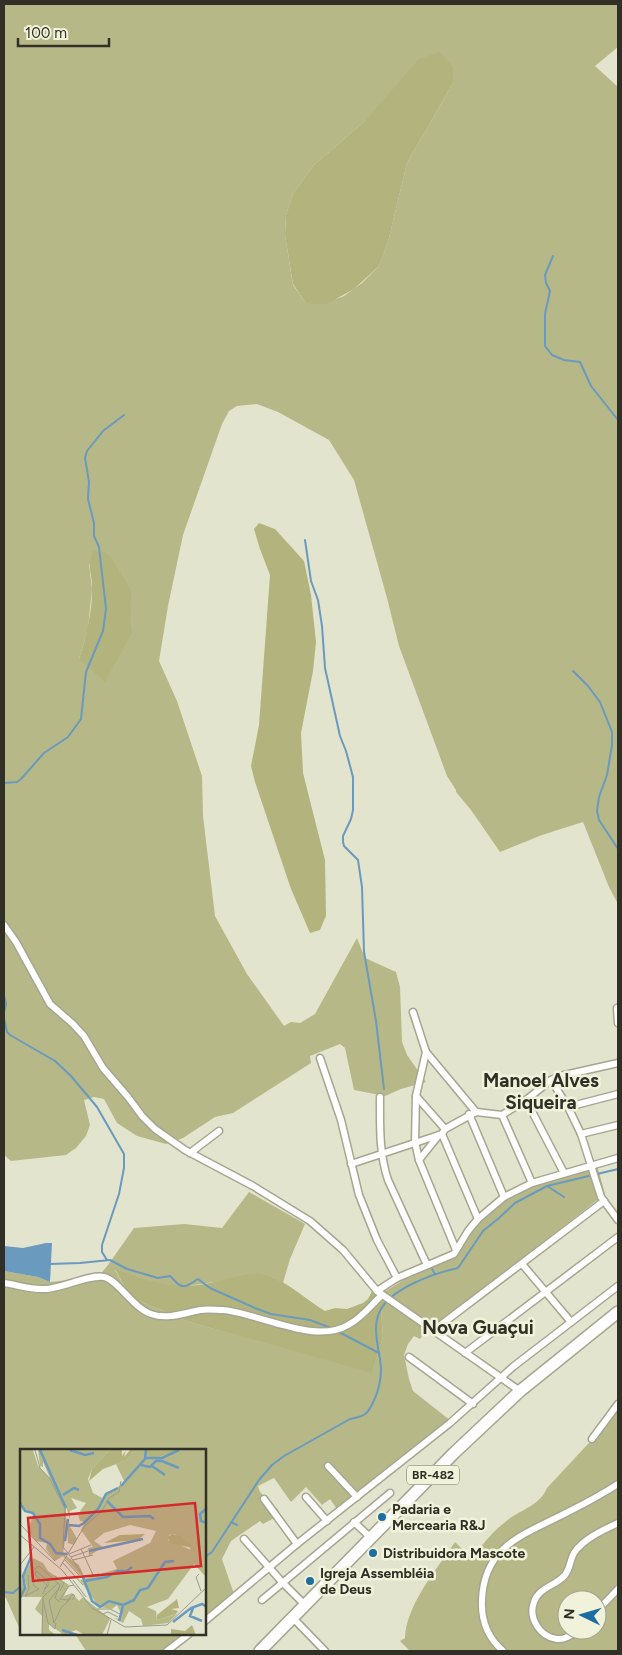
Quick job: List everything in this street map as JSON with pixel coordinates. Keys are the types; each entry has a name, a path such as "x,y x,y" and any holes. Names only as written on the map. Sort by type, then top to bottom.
{"highway":[{"name":"BR-482","path":"260,1651 454,1453 520,1390 618,1312"}],"street":[{"path":"4,925 16,942 50,1004 84,1036 103,1068 142,1116 174,1144 253,1186 310,1221 343,1250 384,1296 520,1390"},
{"path":"617,1008 618,1023"},
{"path":"413,1012 426,1052 473,1113 504,1197"},
{"path":"426,1052 416,1096 415,1142 419,1160 456,1250"},
{"path":"320,1058 336,1103 359,1195 377,1240 397,1278"},
{"path":"350,1164 442,1133 473,1113 502,1115 526,1100 551,1080 573,1072 618,1062"},
{"path":"551,1080 568,1107 581,1134 604,1201 618,1220"},
{"path":"568,1107 618,1094"},
{"path":"416,1096 442,1133 478,1219"},
{"path":"380,1097 381,1154 388,1180 427,1265"},
{"path":"526,1100 564,1173"},
{"path":"502,1115 532,1183"},
{"path":"581,1134 618,1125"},
{"path":"190,1153 219,1131"},
{"path":"419,1160 442,1133"},
{"path":"4,1283 24,1288 46,1289 104,1277 115,1283 137,1306 151,1314 164,1317 184,1315 200,1310 224,1310 249,1315 269,1323 331,1332 350,1325 384,1296 397,1278 454,1254 478,1219 504,1197 532,1183 618,1158"},
{"path":"434,1330 604,1201"},
{"path":"465,1353 618,1237"},
{"path":"522,1264 571,1322"},
{"path":"206,1620 473,1404 501,1377 618,1287"},
{"path":"409,1357 473,1404"},
{"path":"592,1439 618,1404"},
{"path":"328,1466 357,1497"},
{"path":"502,1651 487,1632 483,1621 483,1585 495,1557 516,1538 618,1484"},
{"path":"262,1600 390,1493"},
{"path":"306,1497 327,1522"},
{"path":"264,1499 298,1544"},
{"path":"354,1522 371,1538"},
{"path":"557,1639 537,1628 534,1621 533,1603 537,1595 544,1588 566,1574 574,1553 584,1543 618,1523"},
{"path":"244,1539 282,1582 306,1605"},
{"path":"607,1601 618,1589"},
{"path":"293,1618 325,1651"},
{"path":"167,1651 188,1635"}],"green space":[{"path":"4,4 618,4 618,47 595,66 618,87 618,904 609,887 583,822 542,835 500,852 456,792 447,776 399,646 354,480 329,440 278,412 257,404 237,406 229,411 222,424 183,535 159,661 177,701 202,776 203,816 215,916 247,974 284,1026 291,1022 300,1023 315,1014 357,938 365,958 396,972 400,987 402,1042 407,1055 426,1082 385,1096 354,1090 345,1048 340,1044 310,1056 311,1063 233,1113 215,1117 183,1138 166,1144 137,1136 117,1123 104,1099 94,1097 84,1100 90,1125 86,1136 76,1148 66,1155 11,1161 4,1155","holes":["453,83 407,163 388,242 379,266 362,283 344,296 336,299 305,302 293,285 285,235 286,215 293,194 313,166 365,121","89,564 131,608 132,633 79,659 88,628 92,589"]},
{"path":"440,52 453,67 453,83 407,163 388,242 379,266 354,289 327,304 310,304 305,302 293,284 285,235 286,215 293,194 313,166 365,121 419,59"},
{"path":"259,523 275,529 304,561 311,595 316,642 313,671 301,733 303,773 325,860 326,916 320,930 310,933 291,889 251,766 259,725 270,575 254,529"},
{"path":"93,551 103,552 111,557 131,590 132,633 105,682 79,659 91,608 92,584 90,567"},
{"path":"597,1165 605,1194 447,1317 428,1328 420,1339 414,1336 408,1344 404,1355 413,1391 451,1421 337,1509 330,1499 322,1505 306,1487 291,1502 274,1478 258,1486 260,1492 279,1511 276,1517 263,1524 260,1521 231,1541 222,1559 234,1594 206,1616 206,1449 20,1449 20,1630 6,1598 4,1598 4,1271 38,1277 50,1282 98,1277 134,1228 184,1224 222,1228 249,1192 305,1224 290,1259 283,1283 274,1278 256,1273 234,1279 181,1287 157,1284 115,1270 130,1297 189,1322 372,1372 383,1337 381,1310 388,1298 386,1291 406,1277 456,1255 474,1227 511,1196 526,1187"},
{"path":"115,1269 159,1283 181,1286 205,1284 258,1273 277,1279 325,1311 335,1308 347,1309 363,1303 368,1299 374,1287 386,1291 388,1298 381,1310 383,1337 372,1373 189,1322 130,1297"},
{"path":"618,1405 618,1651 410,1651 400,1641 405,1638 411,1613 424,1588 455,1542 471,1558 499,1527 539,1500 547,1488 601,1430"},
{"path":"76,1635 184,1635 163,1651 86,1651"}],"water":[{"path":"52,1243 50,1282 38,1277 4,1271 4,1246 23,1248"}],"waterway":[{"path":"553,256 545,275 550,291 545,314 545,346 552,355 564,360 580,362 591,386 618,420"},
{"path":"4,783 17,782 21,779 44,753 68,737 81,719 86,672 103,631 106,609 99,547 94,536 94,523 88,499 89,482 85,458 87,451 103,431 124,415"},
{"path":"305,540 311,581 318,600 325,668 340,736 353,777 353,810 343,836 343,842 344,846 358,860 362,887 364,952 376,1021 384,1089"},
{"path":"573,671 600,702 612,732 612,745 607,775 599,797 597,811 599,820 618,849"},
{"path":"4,995 6,1004 4,1012"},
{"path":"4,1018 7,1032 10,1035 55,1061 71,1076 97,1107 124,1154 124,1168 119,1194 102,1245 102,1252 107,1260"},
{"path":"206,1556 212,1552 259,1480 272,1465 284,1456 350,1419 362,1416 371,1407 379,1387 381,1368 376,1332 377,1318 380,1311 394,1295 414,1283 458,1268 483,1231 515,1203 547,1186 618,1169"},
{"path":"547,1186 564,1197"},
{"path":"49,1264 110,1260 127,1269 158,1278 170,1276 182,1286 198,1279 210,1288 271,1314 310,1320 331,1328"},
{"path":"432,1269 435,1274"},
{"path":"337,1331 379,1353"},
{"path":"231,1522 237,1525"},
{"path":"4,1592 13,1593 20,1587"}],"place":[{"name":"Padaria e Mercearia R&J","path":"382,1517"},
{"name":"Distribuidora Mascote","path":"373,1553"},
{"name":"Igreja Assembléia de Deus","path":"310,1581"}],"district":[{"name":"Manoel Alves Siqueira","path":"541,1091"},
{"name":"Nova Guaçui","path":"478,1327"}]}
